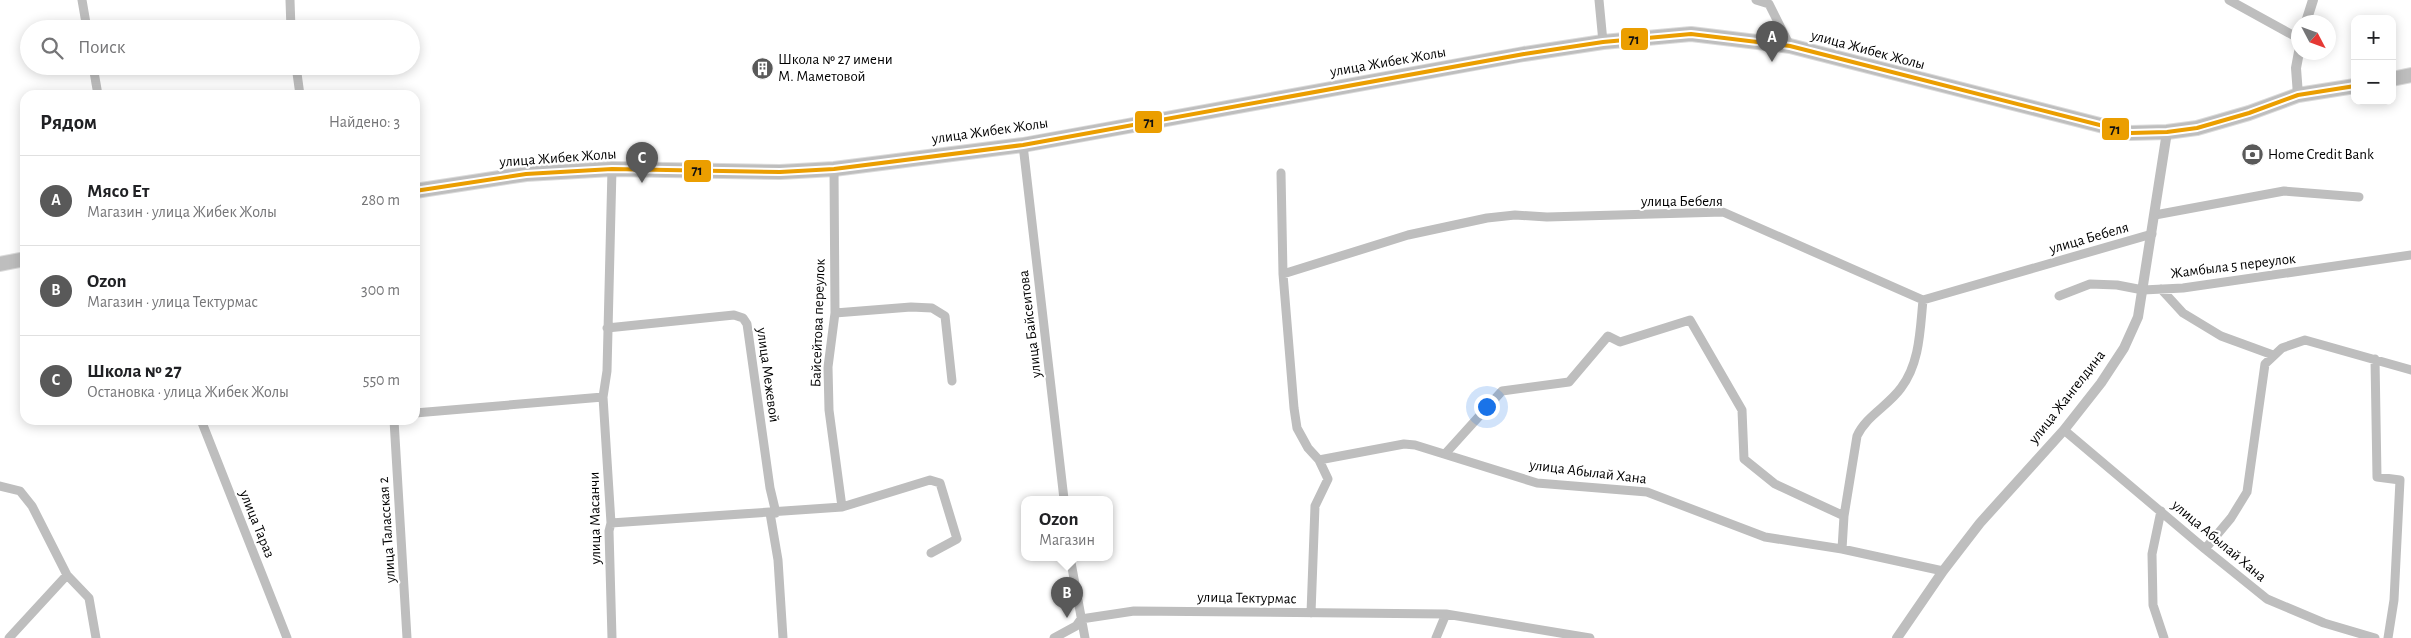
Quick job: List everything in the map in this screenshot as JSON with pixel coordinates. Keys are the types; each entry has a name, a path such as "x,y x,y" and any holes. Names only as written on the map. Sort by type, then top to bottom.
{"main road":[{"name":"улица Жибек Жолы","path":"420,190 526,174 612,169 780,172 834,169 1023,145 1221,108 1603,42 1691,34 1790,46 2131,133 2168,132 2197,128 2298,96 2351,87"},
{"path":"2396,78 2411,75"},
{"path":"0,264 20,260"}],"street":[{"path":"82,0 85,20"},
{"path":"290,0 291,20"},
{"path":"1599,0 1603,42"},
{"path":"1756,0 1769,4 1790,46"},
{"path":"2229,0 2291,34"},
{"path":"2308,15 2313,0"},
{"path":"2298,60 2296,68 2298,96"},
{"path":"95,75 97,90"},
{"path":"297,75 299,90"},
{"name":"улица Жангелдина","path":"1897,638 1943,571 1980,523 2064,430 2101,383 2124,348 2138,317 2144,290 2168,132"},
{"name":"улица Байсеитова","path":"1023,145 1064,496"},
{"name":"улица Масанчи","path":"612,169 607,371 604,397 611,523 609,531 612,638"},
{"name":"Байсейтова переулок","path":"834,169 835,313 828,367 830,410 842,507"},
{"path":"1281,173 1283,274 1297,428 1308,448 1319,460 1328,479 1315,506 1311,613"},
{"path":"2155,215 2284,190 2359,197"},
{"name":"улица Бебеля","path":"1283,274 1408,235 1488,218 1515,215 1547,217 1723,212 1923,300 2152,234"},
{"name":"Жамбыла 5 переулок","path":"2059,296 2090,284 2117,285 2144,290 2183,288 2411,255"},
{"path":"2161,289 2182,313 2190,318 2221,336 2273,355"},
{"path":"1842,549 1844,516 1857,436 1861,427 1901,389 1916,363 1923,300"},
{"path":"835,313 912,307 932,308 945,316 952,381"},
{"name":"улица Межевой","path":"607,328 734,315 743,318 748,324 773,513"},
{"path":"1445,454 1502,391 1569,382 1608,336 1620,342 1690,320 1742,410 1744,459 1775,484 1844,516"},
{"path":"2205,549 2231,518 2247,492 2265,364 2273,355 2282,348 2306,340 2411,370"},
{"path":"2375,359 2377,477 2411,480"},
{"path":"420,413 604,397"},
{"name":"улица Тараз","path":"203,425 287,638"},
{"name":"улица Таласская 2","path":"394,425 407,638"},
{"name":"улица Абылай Хана","path":"2064,430 2267,599 2324,623 2375,638"},
{"name":"улица Абылай Хана","path":"1319,460 1404,444 1415,445 1537,483 1647,492 1765,537 1842,549 1943,571"},
{"path":"611,523 842,507 930,480 940,483 957,539 931,553"},
{"path":"2388,638 2394,600 2400,480"},
{"path":"0,486 20,492 32,506 67,575 89,598 96,638"},
{"path":"2161,511 2152,554 2153,605 2164,638"},
{"path":"773,513 783,638"},
{"path":"1071,561 1085,638"},
{"path":"9,638 67,575"},
{"name":"улица Тектурмас","path":"1054,638 1076,626 1081,619 1134,611 1446,614 1590,638"},
{"path":"1436,638 1446,614"}],"transit line":[{"name":"71","path":"420,190 526,174 612,169 780,172 834,169 1023,145 1524,54 1603,42 1691,34 1790,46 2131,133 2167,132 2197,128 2249,113 2298,95 2351,87"}],"place":[{"name":"Мясо Ет","path":"1772,62"},
{"name":"Школа № 27 имени М. Маметовой","path":"762,68"},
{"name":"Home Credit Bank","path":"2252,154"},
{"name":"Школа № 27","path":"642,183"},
{"name":"Ozon","path":"1067,618"}]}
